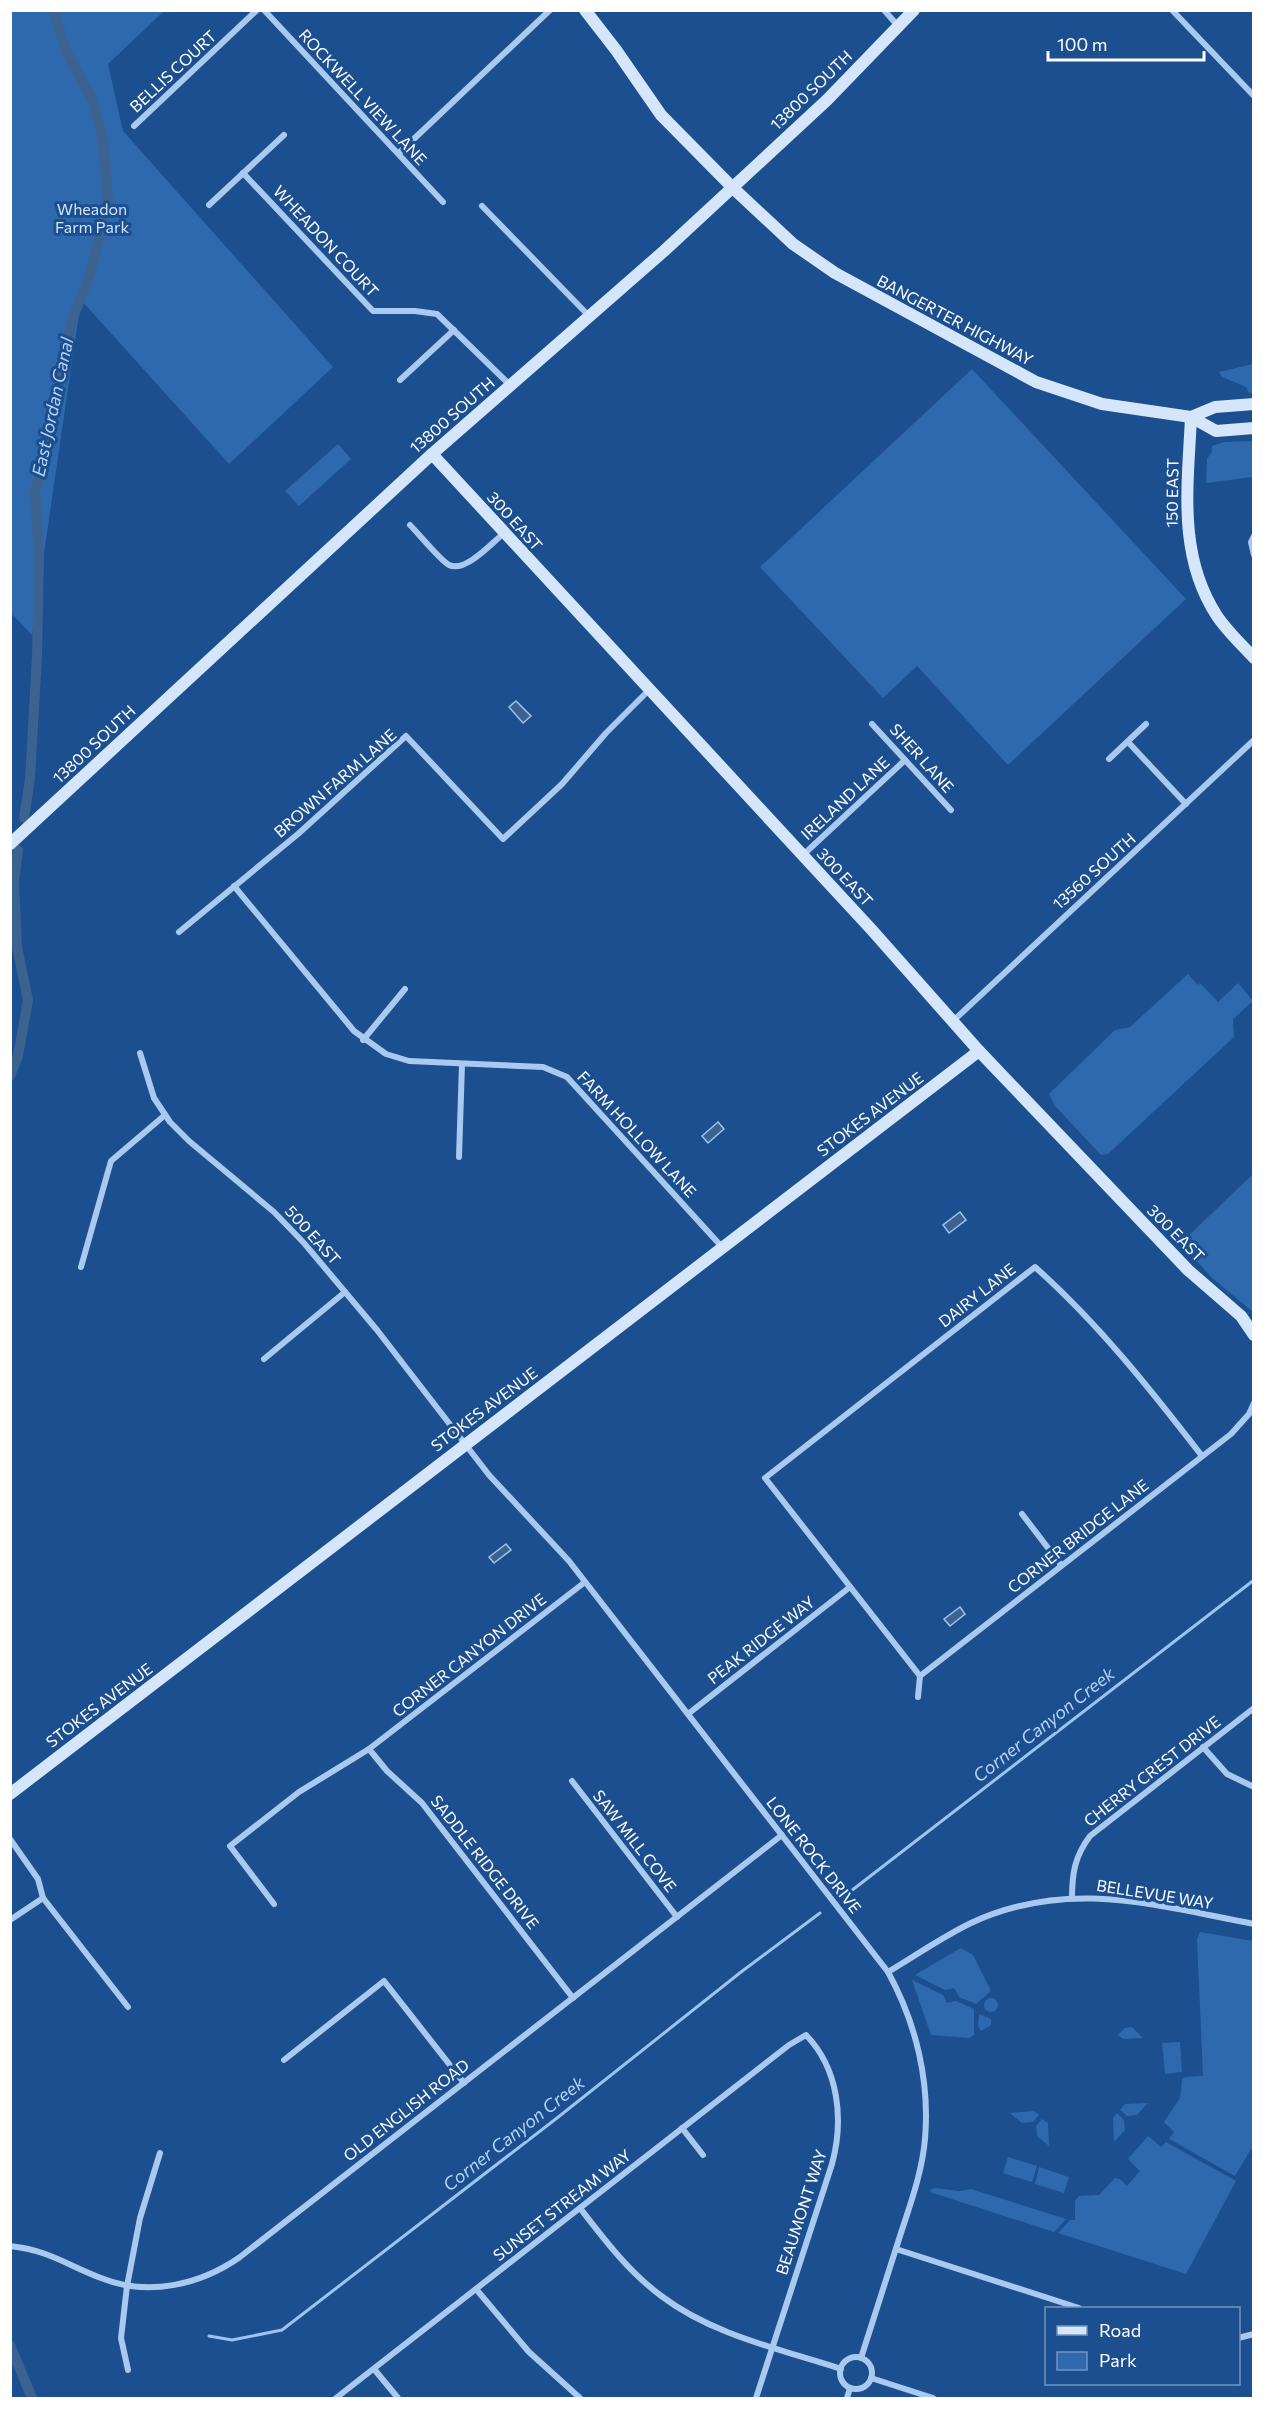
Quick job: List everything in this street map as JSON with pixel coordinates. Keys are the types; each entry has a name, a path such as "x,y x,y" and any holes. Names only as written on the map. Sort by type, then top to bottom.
{"main road":[{"name":"BANGERTER HIGHWAY","path":"585,10 661,115 733,188 793,244 835,273 1036,382 1102,404 1191,417 1216,431 1254,428"},
{"name":"13800 SOUTH","path":"11,842 432,454 590,317 733,188 827,100 914,10"},
{"name":"BANGERTER HIGHWAY","path":"1191,417 1215,407 1254,404"},
{"name":"150 EAST","path":"1191,417 1187,524 1194,564 1217,616 1254,658"},
{"name":"300 EAST","path":"432,454 648,691 802,855 979,1052 1182,1264 1247,1318 1254,1335"},
{"name":"STOKES AVENUE","path":"10,1794 204,1648 465,1444 979,1052"}],"street":[{"name":"BELLIS COURT","path":"134,126 258,10"},
{"name":"ROCKWELL VIEW LANE","path":"264,10 443,202"},
{"path":"399,153 550,10"},
{"path":"884,10 899,26"},
{"path":"1172,10 1254,96"},
{"path":"209,205 284,135"},
{"name":"WHEADON COURT","path":"243,173 373,311 414,311 437,314 511,385"},
{"path":"482,206 590,317"},
{"path":"400,380 454,330"},
{"path":"410,525 449,565 461,567 473,560 504,533"},
{"path":"1254,536 1251,542 1254,555"},
{"name":"BROWN FARM LANE","path":"179,932 331,806 406,736 502,839 562,784 606,733 648,691"},
{"name":"SHER LANE","path":"873,724 951,810"},
{"path":"1110,759 1146,724"},
{"name":"13560 SOUTH","path":"952,1022 1254,740"},
{"path":"1128,742 1186,804"},
{"name":"IRELAND LANE","path":"802,855 905,760"},
{"name":"FARM HOLLOW LANE","path":"234,886 345,1022 363,1040 397,1059 421,1063 543,1067 567,1077 722,1247"},
{"path":"363,1040 405,989"},
{"name":"500 EAST","path":"140,1053 150,1088 165,1115 182,1135 274,1212 304,1243 465,1444"},
{"path":"459,1157 462,1064"},
{"path":"81,1267 111,1161 165,1115"},
{"name":"DAIRY LANE","path":"850,1587 765,1478 1035,1267 1054,1284 1129,1364 1202,1456"},
{"path":"264,1359 345,1292"},
{"name":"CORNER BRIDGE LANE","path":"920,1676 1231,1434 1252,1414 1254,1403"},
{"name":"LONE ROCK DRIVE","path":"465,1444 489,1475 554,1543 585,1582 888,1972 902,2000 922,2067 926,2111 923,2154 916,2187 861,2358"},
{"path":"1022,1514 1061,1566"},
{"name":"CORNER CANYON DRIVE","path":"274,1904 230,1846 299,1792 369,1749 585,1582"},
{"path":"850,1587 920,1676 918,1697"},
{"name":"PEAK RIDGE WAY","path":"688,1714 850,1587"},
{"name":"CHERRY CREST DRIVE","path":"1072,1898 1072,1870 1090,1836 1254,1708"},
{"path":"1203,1747 1227,1774 1254,1787"},
{"name":"SADDLE RIDGE DRIVE","path":"369,1749 387,1771 422,1803 573,1998"},
{"name":"SAW MILL COVE","path":"572,1781 677,1917"},
{"name":"OLD ENGLISH ROAD","path":"10,2246 51,2254 102,2278 127,2286 173,2286 197,2280 225,2267 782,1835"},
{"path":"10,1839 42,1885 43,1898 128,2007"},
{"path":"10,1920 43,1898"},
{"name":"BELLEVUE WAY","path":"888,1972 951,1934 990,1916 1030,1903 1072,1898 1120,1899 1254,1924"},
{"path":"284,2060 384,1981 464,2083"},
{"name":"SUNSET STREAM WAY","path":"336,2398 789,2045 806,2036"},
{"name":"BEAUMONT WAY","path":"756,2398 832,2164 837,2139 837,2104 834,2086 820,2052 806,2036"},
{"path":"682,2128 703,2155"},
{"path":"128,2370 121,2338 127,2286 137,2230 160,2153"},
{"path":"580,2208 619,2258 660,2296 706,2323 841,2369"},
{"path":"896,2249 1077,2307"},
{"path":"476,2289 529,2352 580,2398"},
{"path":"861,2358 870,2366 871,2378 863,2388 850,2388 842,2380 841,2369 850,2359 861,2358"},
{"path":"374,2369 398,2398"},
{"path":"871,2378 933,2398"},
{"path":"847,2398 850,2388"}],"green space":[{"name":"Wheadon Farm Park","path":"11,10 164,11 108,64 123,131 333,367 229,464 81,300 32,635 10,612"},
{"path":"1253,364 1253,393 1249,393 1246,387 1222,377 1219,372"},
{"path":"972,369 1186,599 1008,765 917,666 883,698 760,567"},
{"path":"1253,441 1253,477 1206,483 1207,459 1212,446 1224,442"},
{"path":"338,444 351,459 299,506 285,491"},
{"path":"1188,974 1218,1002 1238,983 1253,1001 1233,1019 1234,1037 1108,1154 1101,1155 1055,1106 1049,1094 1115,1030 1130,1027"},
{"path":"1253,1174 1253,1312 1211,1277 1181,1243"},
{"path":"1200,1932 1253,1941 1253,2146 1235,2176 1169,2139 1174,2132 1164,2122 1180,2098 1182,2079 1203,2076 1197,1939"},
{"path":"961,1948 973,1955 990,1989 990,1992 976,2004 959,1997 954,1988 945,1990 915,1975"},
{"path":"912,1980 943,1995 947,2003 956,2001 974,2009 974,2035 969,2038 931,2035"},
{"path":"988,1998 994,1998 998,2005 994,2012 988,2012 984,2008 984,2002"},
{"path":"979,2014 991,2019 991,2025 981,2031 978,2026"},
{"path":"1132,2027 1143,2038 1123,2039 1118,2035 1125,2028"},
{"path":"1180,2042 1182,2072 1165,2074 1162,2043"},
{"path":"1148,2103 1137,2115 1127,2116 1120,2110 1125,2104"},
{"path":"1034,2111 1039,2115 1033,2122 1022,2123 1010,2113"},
{"path":"1117,2113 1124,2120 1125,2130 1114,2142 1113,2118"},
{"path":"1042,2119 1048,2123 1049,2146 1037,2136 1036,2126"},
{"path":"1148,2136 1161,2147 1166,2142 1236,2181 1186,2274 1058,2233 1070,2220 1075,2220 1075,2201 1079,2196 1099,2195 1115,2178 1120,2179 1127,2186 1140,2171 1128,2159"},
{"path":"1008,2157 1037,2166 1032,2182 1003,2173"},
{"path":"1039,2167 1069,2177 1064,2193 1035,2184"},
{"path":"935,2188 959,2191 971,2189 1066,2219 1054,2232 930,2192"}],"shaded area":[{"path":"516,701 531,716 523,723 509,707"},
{"path":"718,1122 724,1129 708,1143 702,1136"},
{"path":"960,1212 966,1220 949,1233 943,1225"},
{"path":"506,1544 511,1550 494,1563 489,1557"},
{"path":"960,1607 965,1614 950,1626 944,1619"}],"waterway":[{"name":"East Jordan Canal","path":"24,818 30,779 37,656 39,558 35,491 50,434 71,323 91,272 108,199 103,139 92,99 68,55 53,10"},
{"name":"East Jordan Canal","path":"10,1076 18,1056 28,1000 17,947 14,881 18,850"},
{"name":"Corner Canyon Creek","path":"851,1891 1254,1580"},
{"name":"Corner Canyon Creek","path":"209,2336 232,2340 282,2330 820,1913"},
{"name":"East Jordan Canal","path":"10,2345 32,2398"}]}
